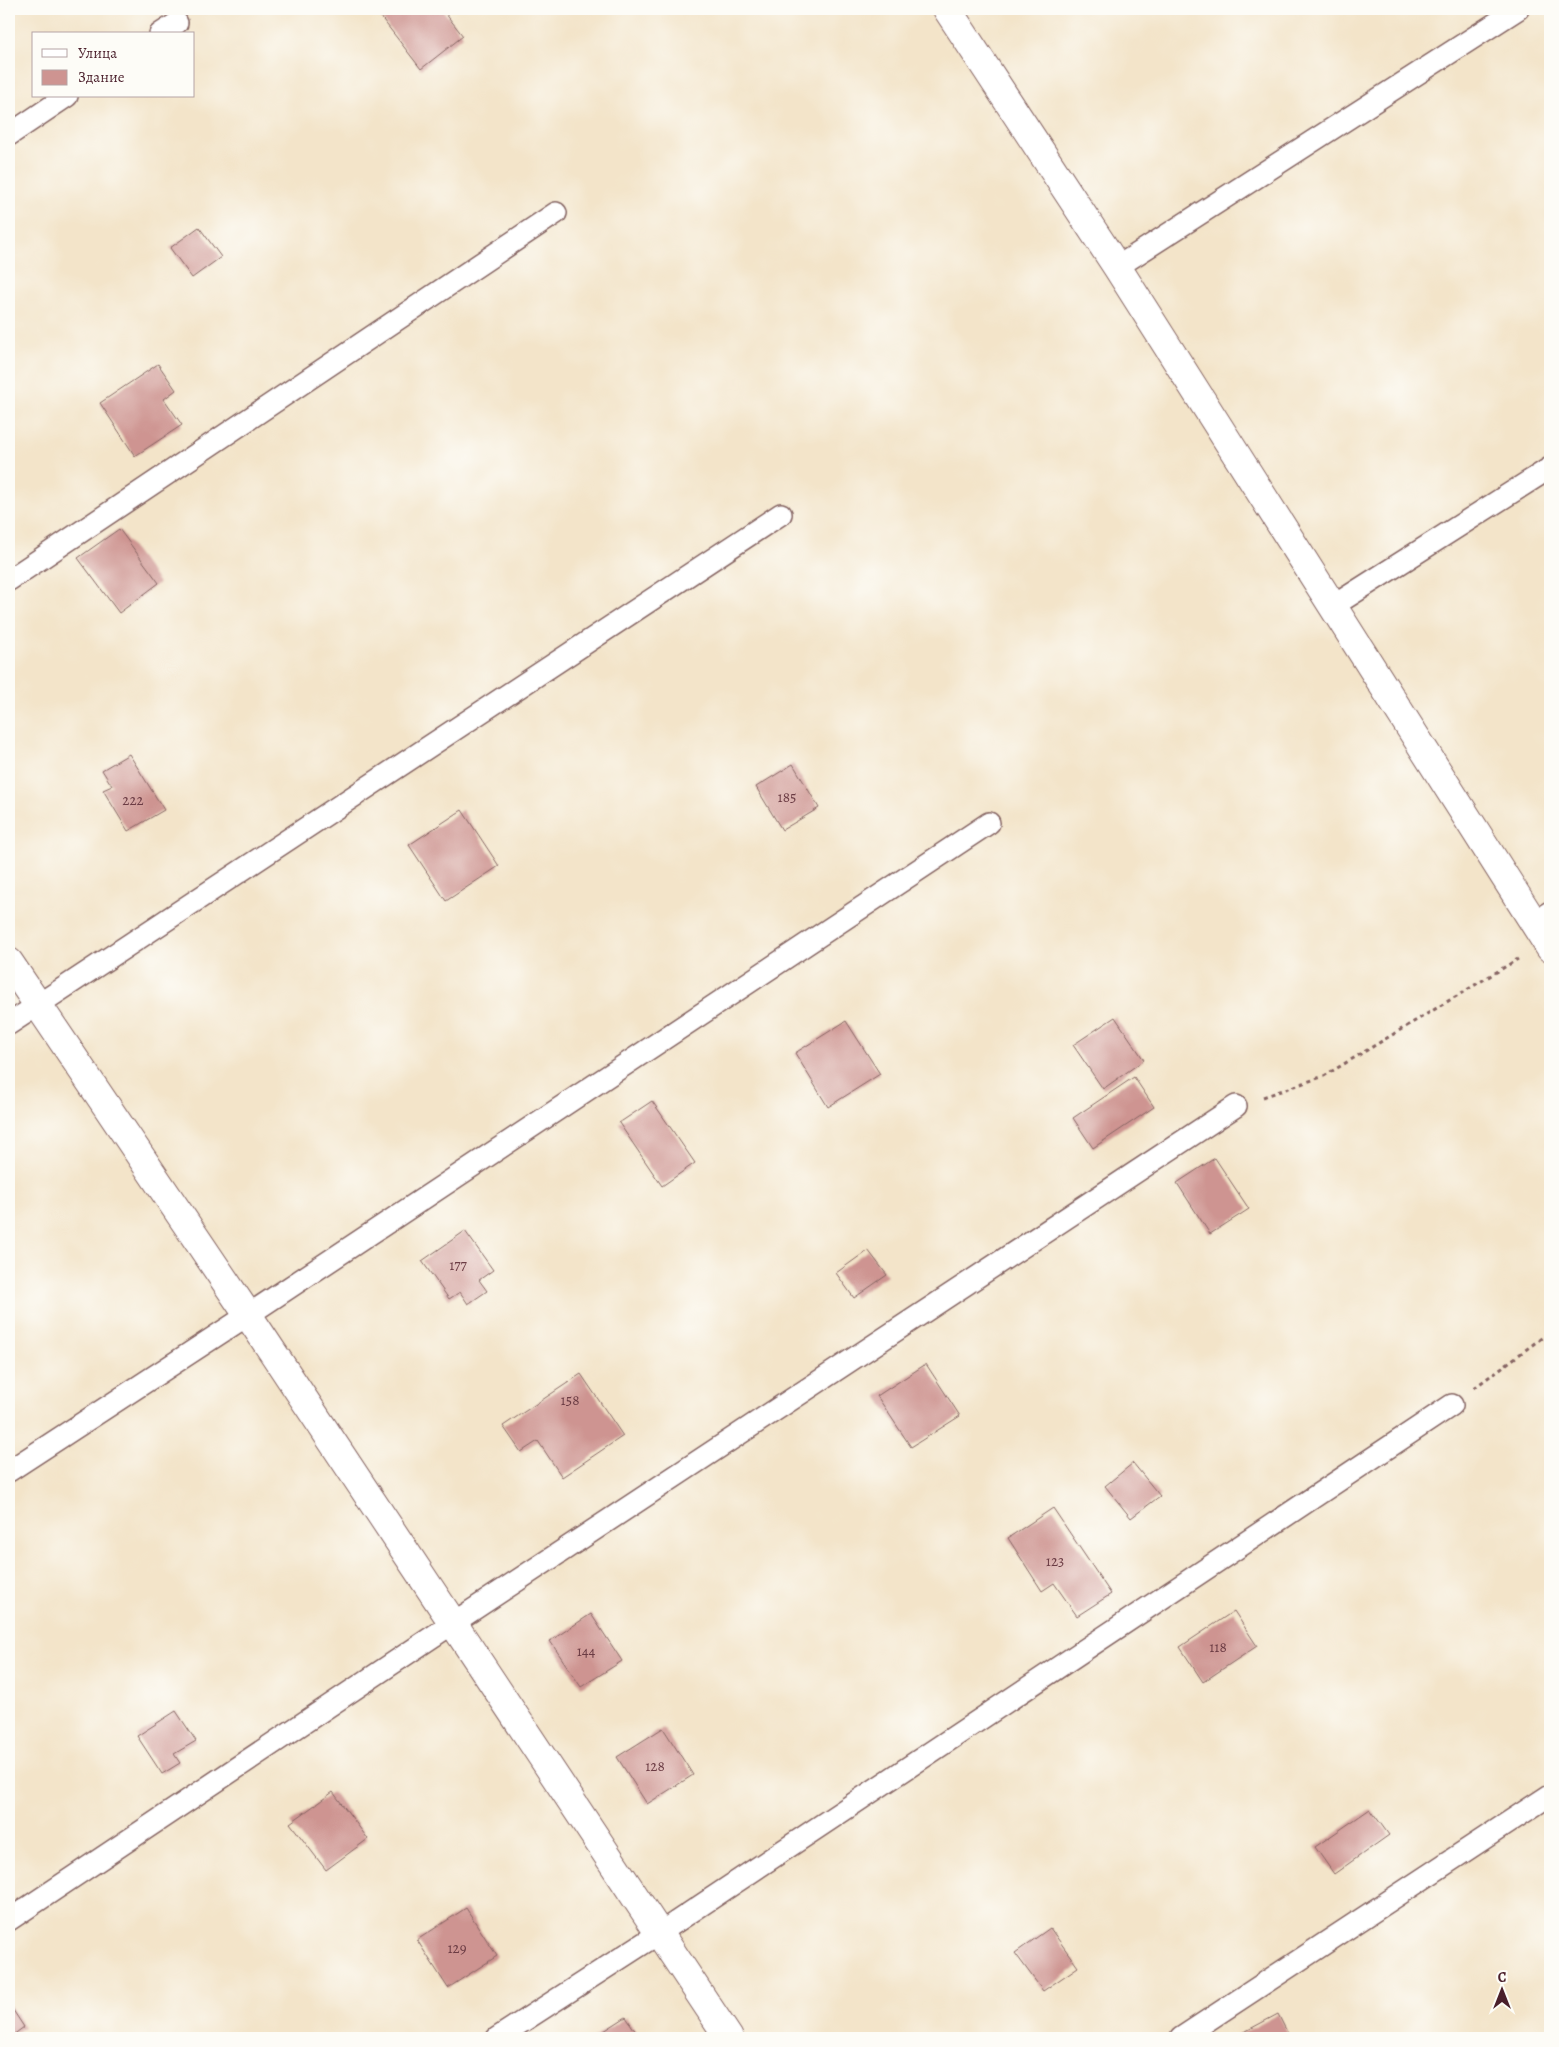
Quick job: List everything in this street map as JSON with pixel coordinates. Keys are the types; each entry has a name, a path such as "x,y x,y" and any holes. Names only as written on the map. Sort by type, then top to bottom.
{"street":[{"path":"947,9 1117,267 1333,606 1545,930"},
{"path":"9,962 248,1315 729,2038"}],"lane":[{"path":"1117,267 1518,9"},
{"path":"9,135 64,98"},
{"path":"9,580 556,213"},
{"path":"1333,606 1550,468"},
{"path":"9,1024 781,514"},
{"path":"9,1471 248,1315 989,823"},
{"path":"9,1920 453,1623 1236,1106"},
{"path":"497,2038 660,1932 1452,1405"},
{"path":"1181,2038 1550,1795"}],"path":[{"path":"1236,1106 1324,1076 1526,955 1545,930"},
{"path":"1452,1405 1543,1337 1550,1334"}],"building":[{"path":"389,9 442,9 463,36 421,69 380,16"},
{"path":"199,227 221,257 192,278 170,248"},
{"path":"158,364 176,390 164,399 182,425 135,456 100,403"},
{"path":"119,529 159,583 119,613 78,558"},
{"path":"129,754 164,810 128,831 103,790 112,786 102,770"},
{"path":"793,764 819,808 782,830 756,787"},
{"path":"462,810 499,866 446,901 409,845"},
{"path":"1115,1017 1144,1060 1103,1089 1073,1045"},
{"path":"846,1021 880,1074 828,1107 795,1053"},
{"path":"1134,1077 1154,1107 1093,1148 1073,1118"},
{"path":"652,1101 695,1163 662,1186 619,1123"},
{"path":"1215,1158 1249,1209 1210,1234 1177,1183"},
{"path":"465,1231 493,1270 479,1280 487,1291 468,1304 460,1292 449,1299 422,1261"},
{"path":"868,1250 887,1275 854,1298 836,1273"},
{"path":"926,1364 960,1416 911,1447 877,1396"},
{"path":"581,1374 623,1436 562,1477 538,1441 521,1452 503,1426"},
{"path":"1133,1463 1160,1496 1131,1518 1105,1486"},
{"path":"1053,1508 1111,1594 1077,1616 1054,1583 1042,1591 1008,1538"},
{"path":"1234,1611 1257,1646 1203,1682 1180,1647"},
{"path":"591,1614 622,1661 581,1687 550,1641"},
{"path":"176,1711 196,1741 174,1754 180,1763 162,1774 137,1736"},
{"path":"663,1728 693,1775 647,1804 617,1757"},
{"path":"333,1792 368,1839 326,1870 290,1823"},
{"path":"1370,1809 1389,1835 1334,1874 1315,1847"},
{"path":"466,1908 497,1956 448,1988 417,1940"},
{"path":"1050,1928 1078,1967 1043,1991 1015,1953"},
{"path":"9,2004 24,2027 9,2038"},
{"path":"1278,2014 1290,2038 1233,2038"},
{"path":"626,2017 640,2038 593,2038"}]}
